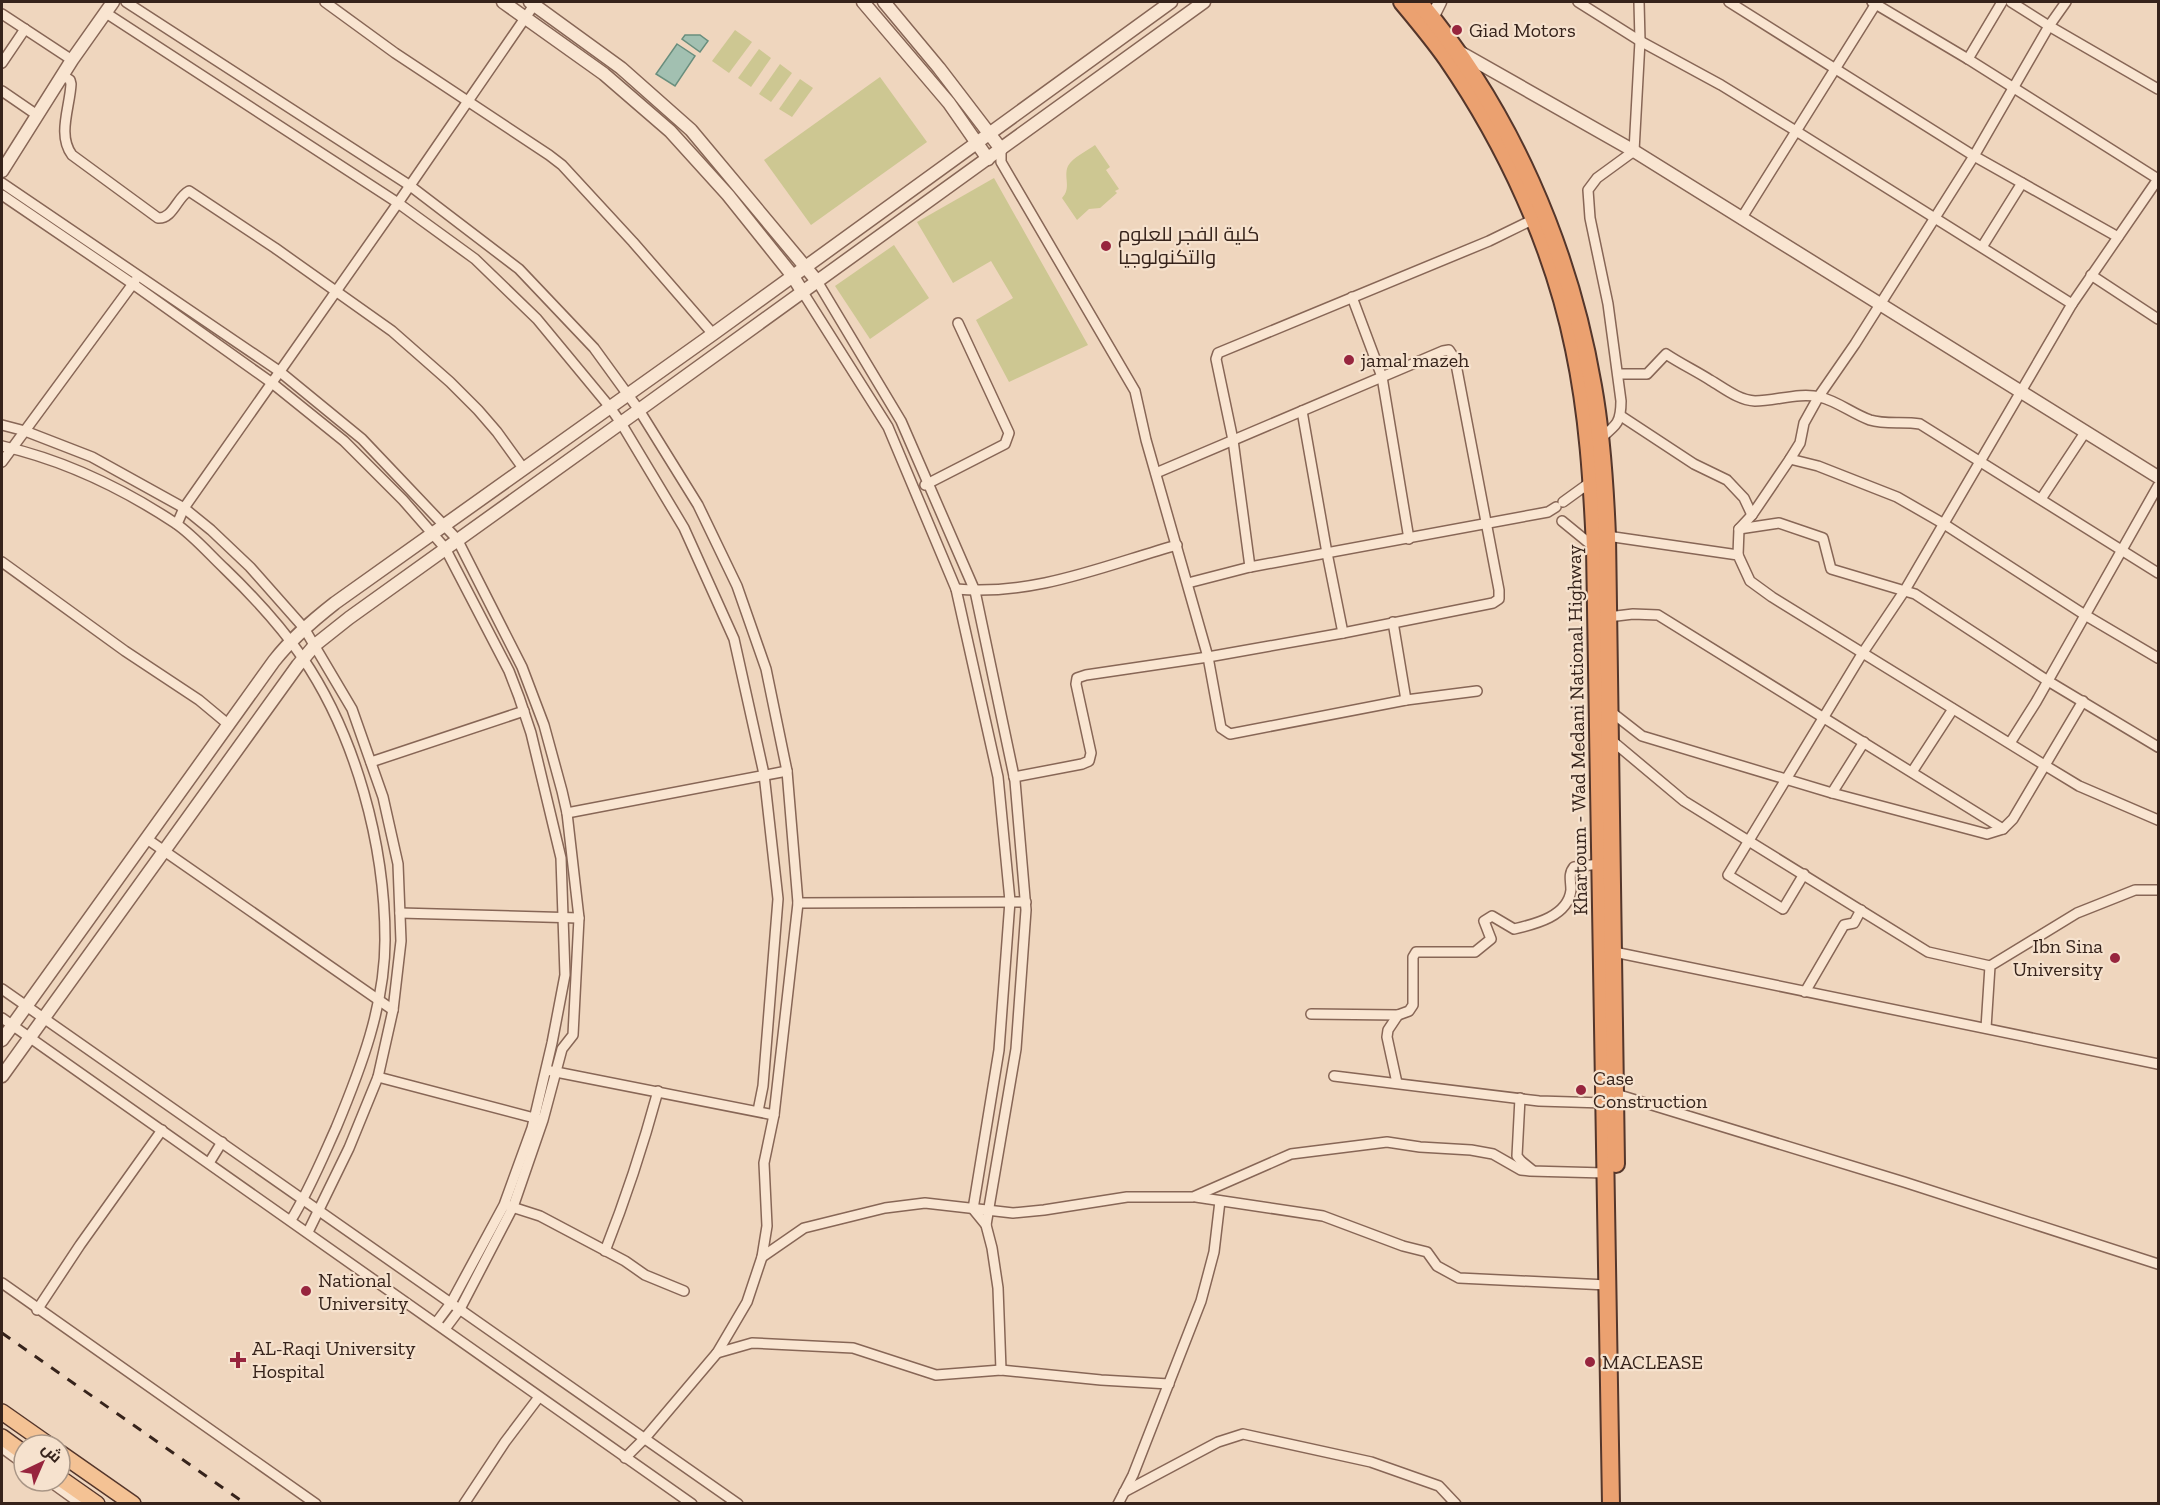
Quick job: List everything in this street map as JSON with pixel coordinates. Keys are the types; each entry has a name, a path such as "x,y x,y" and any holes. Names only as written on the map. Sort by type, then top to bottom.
{"highway":[{"name":"Khartoum - Wad Medani National Highway","path":"1402,2 1447,59 1479,109 1534,219 1558,286 1574,348 1588,436 1595,548 1599,864 1610,1099 1623,1503"},
{"name":"Khartoum - Wad Medani National Highway","path":"1419,2 1455,49 1503,126 1546,215 1570,283 1585,343 1601,438 1607,536 1614,952 1610,1099 1605,1173 1611,1503"}],"main road":[{"path":"2,1412 32,1433"},
{"path":"72,1461 133,1503"},
{"path":"72,1486 97,1503"}],"street":[{"path":"2,171 62,75 113,2"},
{"path":"126,2 409,185 519,268 594,348 639,410 698,505 737,586 766,669 787,771 798,903 774,1115 764,1163 767,1226 762,1257 747,1302 717,1353 645,1438 625,1458"},
{"path":"325,2 370,36 562,165 713,334"},
{"path":"503,2 604,74 670,131 728,195 792,275 888,427 956,590 998,777 1010,901 999,1043 973,1209 986,1225 992,1248 998,1288 1002,1370"},
{"path":"863,2 949,103 988,159 1001,162"},
{"path":"884,2 961,95 1001,149 1001,162 1135,391 1208,657 1221,728 1230,734 1406,700 1477,691"},
{"path":"2,1040 7,1021 26,1005 290,641 304,628 334,603 713,334 1171,2"},
{"path":"2,1076 303,658 315,645 457,539 1204,2"},
{"path":"1432,18 1440,2"},
{"path":"1578,2 1640,41 1721,85 2072,304"},
{"path":"1634,151 1640,41 1639,2"},
{"path":"1730,2 1974,156 2118,237"},
{"path":"1741,219 1875,2 2158,179 2072,304 1905,590 1862,654 1728,875 1783,909 1804,874"},
{"path":"1968,59 2002,2"},
{"path":"2011,2 2158,89"},
{"path":"2066,2 2049,26 1974,156 1819,396 1804,423 1800,443 1752,515 1739,530 1738,555 1750,581 1862,654 2079,786 2158,820"},
{"path":"177,524 184,508 398,203 525,17 532,3 621,68 691,130 817,281 901,422 975,591 1014,777 1026,902 1016,1049 986,1225"},
{"path":"106,13 398,203 475,259 530,311 609,406 684,528 734,639 764,774 778,899 763,1086 758,1111"},
{"path":"2,14 72,60"},
{"path":"2,63 25,29"},
{"path":"1455,49 1634,151 2158,477"},
{"path":"62,75 71,84 65,139 72,155 159,218 169,215 184,193 189,191 196,194 334,292 392,330 450,382 492,426 523,468"},
{"path":"2,91 37,115"},
{"path":"949,103 961,95"},
{"path":"1601,438 1615,427 1621,416 1608,304 1590,218 1588,190 1596,178 1634,151"},
{"path":"2,183 279,371 362,439 457,539 522,667 543,725 567,813 579,918 573,1035 562,1049 556,1073 509,1206 460,1309 441,1326"},
{"path":"1982,247 2022,183"},
{"path":"918,185 929,200"},
{"path":"2,195 134,284 272,383 344,441 403,500 445,548 509,671 524,711 537,754 561,858 565,975 546,1070 539,1119"},
{"path":"1250,567 1233,440 1216,354 1489,241 1534,219"},
{"path":"2,462 6,447 25,431 139,275"},
{"path":"2091,275 2158,319"},
{"path":"1352,297 1382,377 1409,539"},
{"path":"915,489 1005,444 1009,436 958,323"},
{"path":"1014,777 1089,761 1091,753 1076,684 1077,678 1343,633 1493,603 1498,599 1500,590 1455,359 1449,350 1156,472"},
{"path":"1617,374 1647,375 1666,354 1723,389 1752,401 1819,396 1870,420 1920,424 2158,573"},
{"path":"1302,411 1343,633"},
{"path":"1621,416 1695,464 1727,480 1744,498 1752,515"},
{"path":"2,424 92,457 184,508 211,530 250,567 304,628 352,710 372,762 383,797 398,864 401,941 393,1010 378,1077 349,1148 308,1232"},
{"path":"2041,499 2086,431"},
{"path":"6,447 44,457 94,477 177,524 265,609 303,658 338,721 350,752 366,801 379,863 385,940 378,1000 360,1071 303,1199 291,1220"},
{"path":"1790,459 1818,466 1882,490 1944,524 2085,615 2158,658"},
{"path":"1188,583 1250,567 1557,512 1592,481"},
{"path":"2010,743 2048,681 2158,486"},
{"path":"1557,512 1595,548"},
{"path":"1739,530 1779,523 1823,538 1831,569 1916,594 2048,681 2158,747"},
{"path":"1607,536 1738,555"},
{"path":"956,590 1018,589 1062,580 1177,545"},
{"path":"2,562 125,651 195,698 229,725"},
{"path":"1608,617 1633,614 1658,615 2003,829"},
{"path":"1393,622 1406,700"},
{"path":"1610,711 1642,736 1832,793 1987,834 2003,829 2013,819 2083,701"},
{"path":"1912,772 1953,709"},
{"path":"372,762 524,711"},
{"path":"1610,740 1684,801 1928,952 1990,966 2077,913 2135,890 2158,890"},
{"path":"1832,793 1864,742"},
{"path":"567,813 787,771"},
{"path":"147,839 393,1010"},
{"path":"1311,1014 1398,1015 1409,1011 1413,1005 1413,957 1416,952 1475,952 1491,939 1484,921 1492,916 1514,928 1539,923 1566,905 1570,898 1570,874 1574,867 1599,864"},
{"path":"798,903 1026,902"},
{"path":"1805,992 1844,924 1854,923 1861,910"},
{"path":"400,913 579,918"},
{"path":"1614,952 2158,1064"},
{"path":"1986,1028 1990,966"},
{"path":"2,989 738,1503"},
{"path":"1397,1083 1387,1037 1388,1030 1398,1015"},
{"path":"7,1021 441,1326 539,1398 692,1503"},
{"path":"999,1043 1016,1049"},
{"path":"546,1070 774,1115"},
{"path":"1334,1076 1520,1098 1610,1099 1904,1182 2158,1264"},
{"path":"378,1077 539,1119"},
{"path":"605,1251 639,1159 658,1091"},
{"path":"1520,1098 1517,1156 1533,1171"},
{"path":"37,1310 162,1130"},
{"path":"209,1163 222,1142"},
{"path":"1193,1197 1291,1154 1387,1142 1420,1147 1471,1149 1494,1154 1521,1170 1605,1173"},
{"path":"762,1257 804,1228 885,1208 926,1203 1013,1213 1127,1197 1193,1197 1323,1216 1427,1252 1437,1266 1459,1278 1607,1285"},
{"path":"1118,1503 1133,1475 1202,1301 1214,1252 1220,1201"},
{"path":"509,1206 540,1216 625,1261 645,1275 684,1291"},
{"path":"441,1326 451,1303 509,1206"},
{"path":"2,1283 37,1310 316,1503"},
{"path":"717,1353 752,1343 852,1348 936,1374 1002,1370 1169,1384"},
{"path":"464,1503 505,1442 539,1398"},
{"path":"1125,1492 1218,1442 1243,1434 1371,1462 1439,1486 1456,1503"},
{"path":"66,1493 81,1503"}],"shaded area":[{"path":"735,30 752,42 729,73 712,61"},
{"path":"685,35 700,35 708,41 700,52 682,39"},
{"path":"677,44 695,56 675,86 656,74"},
{"path":"759,49 771,58 751,87 738,78"},
{"path":"780,64 792,73 771,102 759,94"},
{"path":"880,77 927,142 811,225 764,160"},
{"path":"800,79 813,88 792,117 779,109"},
{"path":"1095,145 1110,167 1106,170 1119,189 1100,208 1089,209 1077,220 1062,198 1067,186 1067,170 1073,160"},
{"path":"994,178 1088,345 1009,382 976,320 1013,298 991,261 953,283 917,222"},
{"path":"894,245 929,298 870,339 835,286"}],"railway":[{"path":"2,1333 246,1504"}],"place":[{"name":"Giad Motors","path":"1457,30"},
{"name":"كلية الفجر للعلوم والتكنولوجيا","path":"1106,246"},
{"name":"jamal mazeh","path":"1349,360"},
{"name":"Ibn Sina University","path":"2115,958"},
{"name":"Case Construction","path":"1581,1090"},
{"name":"National University","path":"306,1291"},
{"name":"AL-Raqi University Hospital","path":"238,1360"},
{"name":"MACLEASE","path":"1590,1362"}]}
